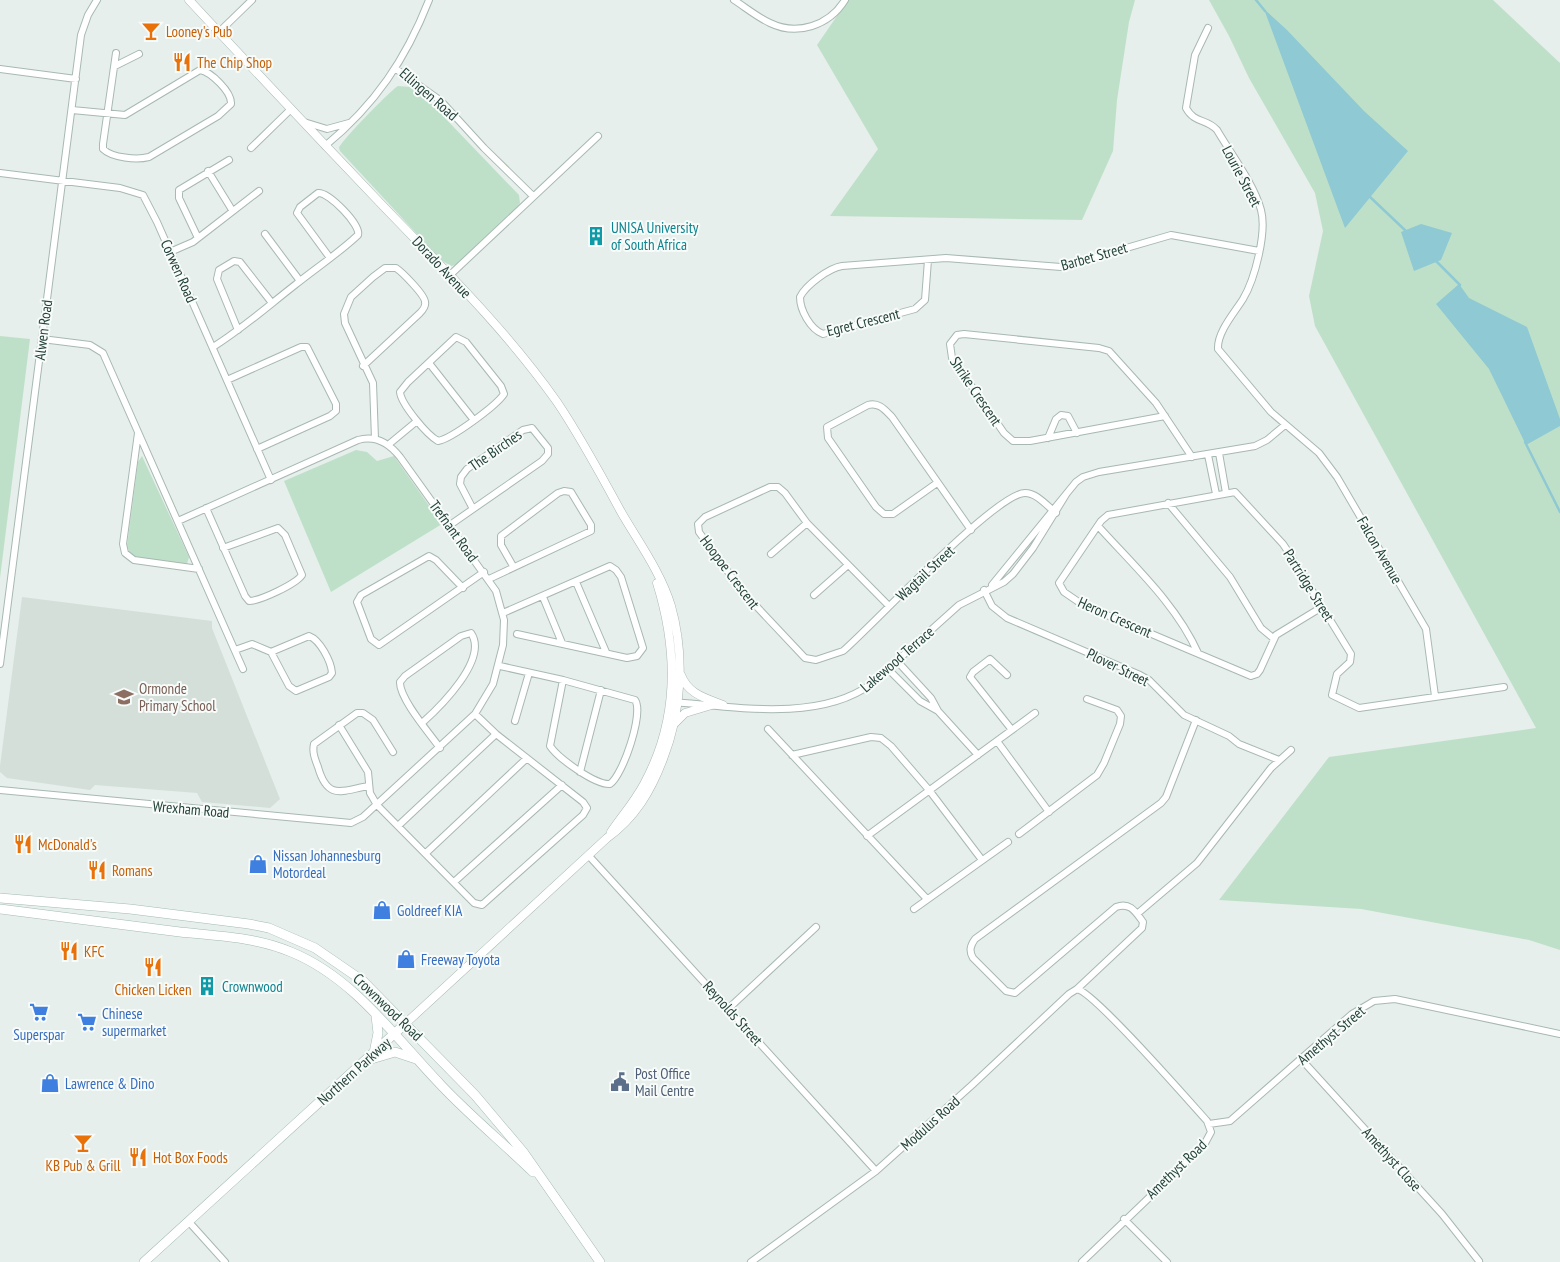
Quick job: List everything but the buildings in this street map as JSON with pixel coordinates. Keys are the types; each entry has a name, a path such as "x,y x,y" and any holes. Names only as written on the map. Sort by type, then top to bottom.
{"main road":[{"name":"Crownwood Road","path":"0,898 130,909 270,928 302,941 342,965 362,981 406,1023 500,1124 532,1164 600,1262"},
{"name":"Crownwood Road","path":"0,909 94,922 236,937 265,943 292,952 322,969 345,986 460,1104 544,1183"},
{"path":"374,1053 378,1033 376,1016"},
{"name":"Northern Parkway","path":"144,1262 406,1023"},
{"path":"366,1060 395,1052 420,1062"}],"street":[{"name":"Alwen Road","path":"0,664 83,29 97,0"},
{"name":"Dorado Avenue","path":"189,0 502,331 555,400 596,466 652,567 671,607 676,627 680,670 675,702"},
{"path":"219,32 252,0"},
{"name":"Ellingen Road","path":"429,0 413,40 396,69 441,101 484,148 532,195"},
{"path":"734,0 770,23 799,29 820,23 835,12 845,0"},
{"name":"Lourie Street","path":"1208,28 1195,55 1186,99 1186,108 1193,119 1209,124 1217,130 1258,201 1262,222 1259,251 1249,287 1217,347 1225,359 1285,425"},
{"path":"72,110 108,116 128,114 200,70 210,74 232,100 229,107 218,116 153,155 140,159 109,154 103,149 108,116 115,66 116,53"},
{"path":"115,66 138,54"},
{"path":"0,69 76,79"},
{"path":"325,146 352,122 396,69"},
{"path":"251,148 291,109"},
{"path":"302,121 327,129 352,122"},
{"path":"450,275 532,195 598,136"},
{"path":"198,238 180,201 178,191 185,184 229,160"},
{"path":"208,171 232,210"},
{"name":"Corwen Road","path":"0,173 120,188 141,193 148,203 271,480"},
{"path":"170,252 198,238 259,191"},
{"path":"213,347 238,330 330,258 358,235 359,229 330,197 320,192 300,207 297,213 330,258"},
{"path":"265,234 300,281"},
{"name":"Barbet Street","path":"928,260 949,259 1061,267 1171,235 1259,251"},
{"name":"Egret Crescent","path":"928,260 925,300 915,309 823,334 813,328 801,303 800,297 802,292 837,267 928,260"},
{"path":"238,330 217,278 219,270 234,262 240,262 272,303"},
{"path":"178,521 358,440 375,439 372,384 363,366 345,323 346,306 351,297 374,277 385,268 392,267 402,273 422,294 425,305 420,313 363,366"},
{"name":"Shrike Crescent","path":"1165,416 1018,442 1007,437 952,358 950,347 955,337 968,334 1106,350 1122,363 1156,403 1165,416 1192,457"},
{"path":"460,337 504,390 502,396 473,420 448,437 438,441 428,434 401,399 400,392 453,339 460,337"},
{"path":"42,339 86,344 101,350 244,669"},
{"path":"227,380 300,347 307,347 336,404 336,411 330,416 257,449"},
{"path":"429,362 473,420"},
{"path":"938,483 893,514 884,514 876,507 828,438 827,427 831,422 866,406 878,405 892,417 971,530"},
{"path":"1048,438 1056,419 1062,415 1068,416 1077,432"},
{"path":"388,445 418,420"},
{"name":"Lakewood Terrace","path":"992,586 1076,482 1087,475 1208,455 1261,444 1285,425"},
{"name":"Falcon Avenue","path":"1285,425 1311,445 1328,464 1424,626 1428,638 1435,696"},
{"name":"The Birches","path":"450,525 473,509 547,456 548,448 532,428 523,430 464,472 460,484 473,509"},
{"path":"138,431 123,544 125,553 134,560 199,569"},
{"name":"Trefnant Road","path":"375,439 388,445 489,579 498,596 503,612 504,630 500,666 491,690 475,714 377,805"},
{"path":"1208,455 1216,494 1226,493 1219,453"},
{"name":"Hoopoe Crescent","path":"798,652 742,591 702,537 697,526 705,517 776,486 784,491 807,523 889,606"},
{"path":"489,579 513,566 591,531 591,525 571,492 564,491 558,494 502,534 500,542 513,566"},
{"name":"Partridge Street","path":"1226,493 1236,492 1240,495 1283,544 1352,656 1350,662 1336,676 1332,695 1359,708 1435,696"},
{"name":"Wagtail Street","path":"798,652 804,658 812,660 839,654 971,530 999,506 1022,493 1035,496 1054,511"},
{"name":"Heron Crescent","path":"1216,494 1111,514 1098,526 1060,578 1061,588 1083,605 1255,676 1260,670 1273,638"},
{"path":"1168,504 1230,577 1261,628 1273,638 1322,608"},
{"path":"206,508 245,596 249,601 257,600 297,581 302,575 284,536 278,528 224,548"},
{"name":"Lakewood Terrace","path":"675,702 787,710 817,705 858,693 888,669 959,605 984,590 1004,582 1023,563 1054,511"},
{"path":"771,554 807,523"},
{"path":"1098,526 1174,611 1188,631 1198,654"},
{"path":"463,588 436,560 429,556 361,595 357,602 371,638 379,645 463,588 484,572"},
{"path":"814,595 848,565"},
{"path":"503,612 543,597 608,566 616,570 621,577 642,651 637,656 627,658 517,634"},
{"name":"Dorado Avenue","path":"652,567 666,613 672,644 675,702"},
{"path":"576,582 606,652"},
{"name":"Plover Street","path":"984,590 992,606 1007,618 1140,675 1149,680 1175,708 1229,736 1239,744 1279,760"},
{"path":"543,597 562,643"},
{"path":"422,723 451,696 468,669 475,640 470,632 405,676 400,682 400,690 422,723 440,748"},
{"path":"236,650 252,644 271,652 289,686 294,691 299,691 329,677 332,673 318,642 312,637 309,636 271,652"},
{"path":"1007,674 990,658 973,672 970,677 1012,730"},
{"path":"897,660 931,698 938,711 978,755"},
{"path":"500,666 563,680 629,697 637,703 637,716 625,760 616,778 610,784 604,784 580,772 553,750 549,744 563,680"},
{"path":"888,669 920,701 938,711"},
{"path":"680,670 683,681 691,691 719,705"},
{"path":"515,721 529,673"},
{"path":"1435,696 1504,687"},
{"path":"580,772 601,690"},
{"path":"1019,834 1097,775 1104,763 1122,717 1119,712 1087,699"},
{"name":"Northern Parkway","path":"406,1023 608,838 625,825 644,799 659,770 674,724 675,702"},
{"name":"Northern Parkway","path":"608,838 645,783 675,702"},
{"path":"674,724 685,713 719,705"},
{"path":"370,786 342,793 332,791 322,779 313,747 318,740 357,713 366,714 373,720 393,752"},
{"path":"867,836 1035,713"},
{"path":"339,725 368,772 370,793 377,805 477,905 482,905 586,811 583,802 496,734 475,714"},
{"path":"1196,720 1166,798 1162,803 975,939 971,945 970,952 973,958 1006,991 1015,993 1116,907 1123,904 1129,906 1137,914 1198,863 1279,760 1291,750"},
{"path":"768,730 927,899"},
{"path":"399,825 496,734"},
{"path":"792,755 878,737 891,746 930,790 982,860"},
{"path":"997,741 1049,812"},
{"path":"426,853 526,758"},
{"path":"454,882 562,784"},
{"name":"Wrexham Road","path":"0,790 342,824 358,821 377,805"},
{"path":"914,909 1008,842"},
{"name":"Reynolds Street","path":"589,856 876,1171"},
{"name":"Modulus Road","path":"751,1262 876,1171 972,1085 1069,994 1077,989 1138,933 1143,922 1137,914"},
{"path":"729,1008 816,927"},
{"name":"Amethyst Road","path":"1077,989 1084,991 1099,1004 1209,1124 1211,1132 1204,1145 1124,1219 1082,1262"},
{"name":"Amethyst Street","path":"1209,1124 1230,1121 1364,1006 1383,1000 1409,1001 1560,1034"},
{"name":"Amethyst Close","path":"1302,1059 1442,1214 1479,1261"},
{"path":"1124,1219 1167,1262"},
{"path":"188,1222 225,1262"}],"shaded area":[{"name":"Ormonde Primary School","path":"22,597 212,621 212,628 280,799 270,808 202,802 197,793 95,785 90,790 7,778 0,772 0,766"}],"green space":[{"path":"848,0 1135,0 1129,22 1117,100 1113,151 1082,220 830,216 878,149 817,45"},
{"path":"1209,0 1493,0 1560,63 1560,950 1529,940 1361,909 1219,900 1329,757 1536,728 1315,326 1309,296 1323,231 1315,193 1249,78"},
{"path":"398,86 410,87 420,92 519,195 520,203 517,207 456,265 451,266 441,260 339,148 367,115"},
{"path":"0,336 30,339 0,578"},
{"path":"356,450 367,452 377,461 394,456 442,524 331,592 284,481"},
{"path":"142,456 189,557 187,564 139,559 131,556 127,546 138,462"}],"water":[{"path":"1264,9 1287,30 1364,111 1408,151 1345,228"},
{"path":"1421,224 1452,233 1441,260 1414,271 1401,232"},
{"path":"1459,284 1469,298 1527,327 1560,419 1560,426 1526,445 1489,369 1436,304"}],"waterway":[{"path":"1256,0 1265,11"},
{"path":"1369,196 1407,232"},
{"path":"1435,260 1460,285"},
{"path":"1525,442 1560,512"}],"place":[{"name":"Looney's Pub","path":"151,31"},
{"name":"The Chip Shop","path":"182,62"},
{"name":"UNISA University of South Africa","path":"596,236"},
{"name":"Ormonde Primary School","path":"124,697"},
{"name":"McDonald's","path":"23,844"},
{"name":"Nissan Johannesburg Motordeal","path":"258,864"},
{"name":"Romans","path":"97,870"},
{"name":"Goldreef KIA","path":"382,910"},
{"name":"KFC","path":"69,951"},
{"name":"Freeway Toyota","path":"406,959"},
{"name":"Chicken Licken","path":"153,967"},
{"name":"Crownwood","path":"207,986"},
{"name":"Superspar","path":"39,1012"},
{"name":"Chinese supermarket","path":"87,1022"},
{"name":"Post Office Mail Centre","path":"620,1082"},
{"name":"Lawrence & Dino","path":"50,1083"},
{"name":"KB Pub & Grill","path":"83,1143"},
{"name":"Hot Box Foods","path":"138,1157"}]}
